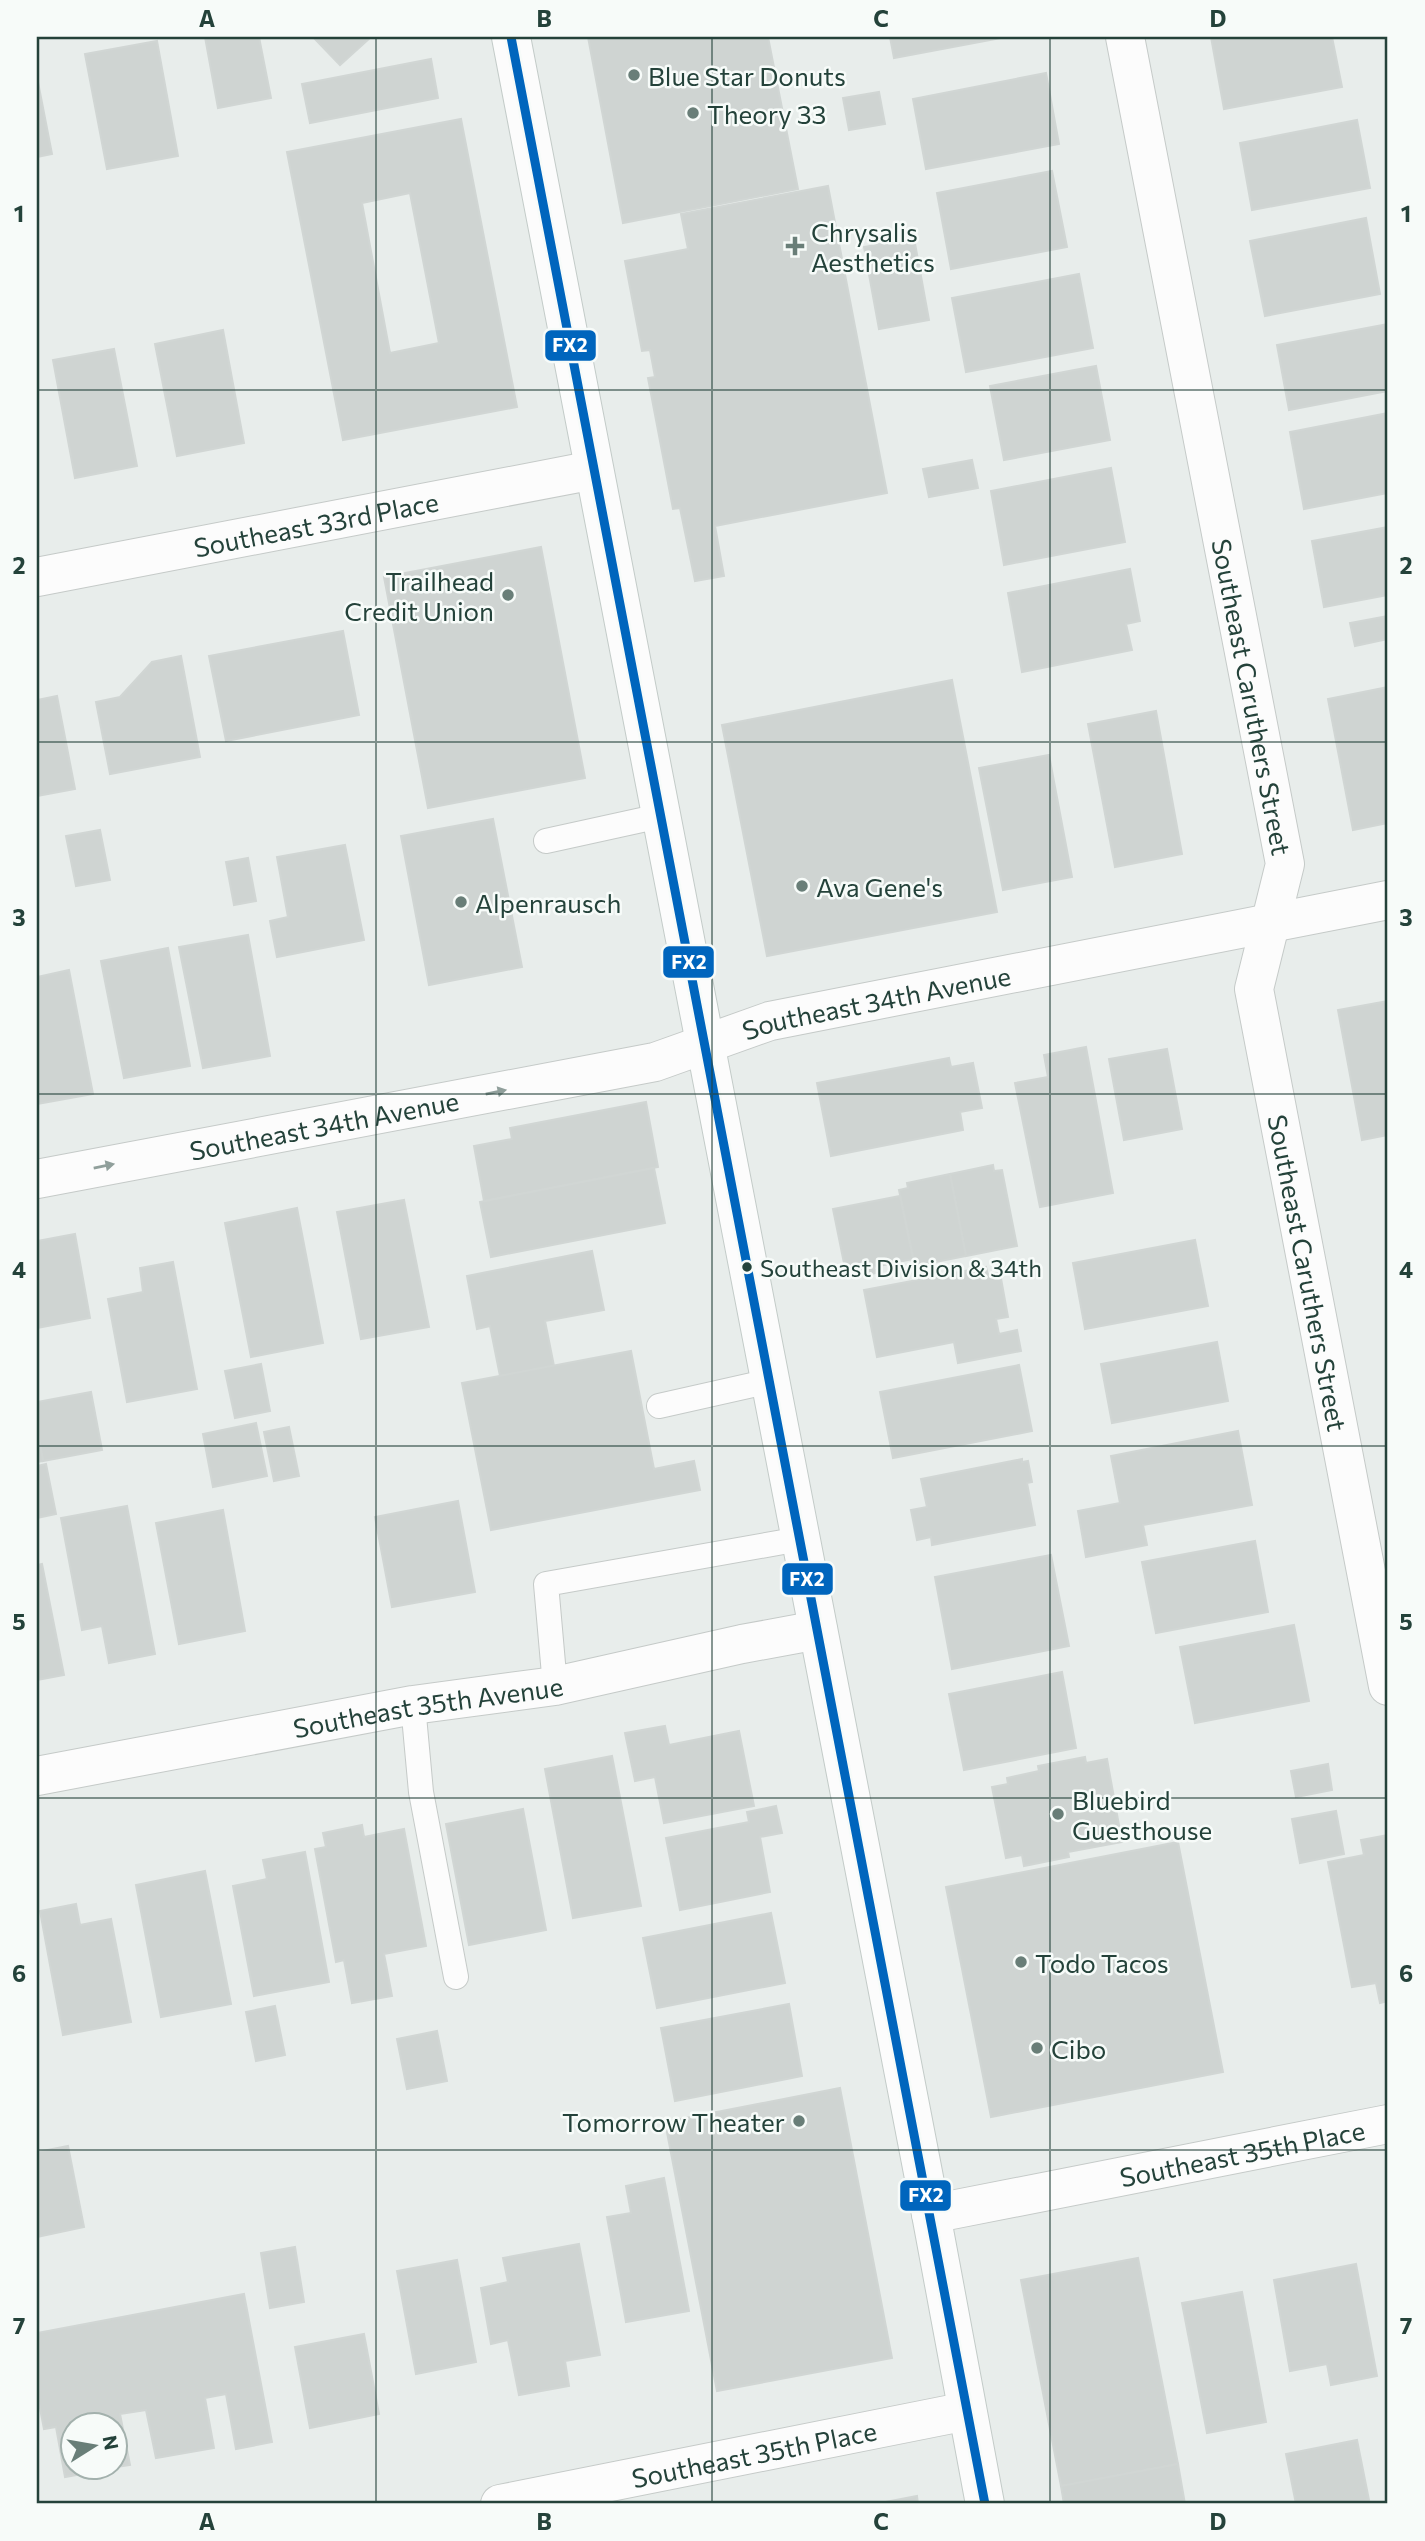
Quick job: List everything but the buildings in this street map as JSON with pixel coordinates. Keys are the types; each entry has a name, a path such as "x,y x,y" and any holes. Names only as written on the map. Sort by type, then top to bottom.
{"street":[{"path":"511,37 985,2504"},
{"name":"Southeast Caruthers Street","path":"1125,37 1285,864 1254,989 1388,1686"},
{"name":"Southeast 33rd Place","path":"37,577 594,470"},
{"name":"Southeast 34th Avenue","path":"37,1179 655,1062 770,1021 1388,900"},
{"name":"Southeast 35th Avenue","path":"37,1776 413,1705 555,1686 742,1644 818,1630"},
{"name":"Southeast 35th Place","path":"931,2214 1388,2124"},
{"name":"Southeast 35th Place","path":"500,2504 967,2411"}],"lane":[{"path":"546,841 660,816"},
{"path":"659,1406 770,1381"},
{"path":"555,1686 546,1584 800,1539"},
{"path":"413,1705 421,1792 456,1977"}],"transit line":[{"name":"FX2","path":"511,37 985,2504"}],"place":[{"name":"Blue Star Donuts","path":"634,75"},
{"name":"Theory 33","path":"693,113"},
{"name":"Chrysalis Aesthetics","path":"795,246"},
{"name":"Trailhead Credit Union","path":"508,595"},
{"name":"Ava Gene's","path":"802,886"},
{"name":"Alpenrausch","path":"461,902"},
{"name":"Southeast Division & 34th","path":"747,1267"},
{"name":"Bluebird Guesthouse","path":"1058,1814"},
{"name":"Todo Tacos","path":"1021,1962"},
{"name":"Cibo","path":"1037,2048"},
{"name":"Tomorrow Theater","path":"799,2121"}]}
